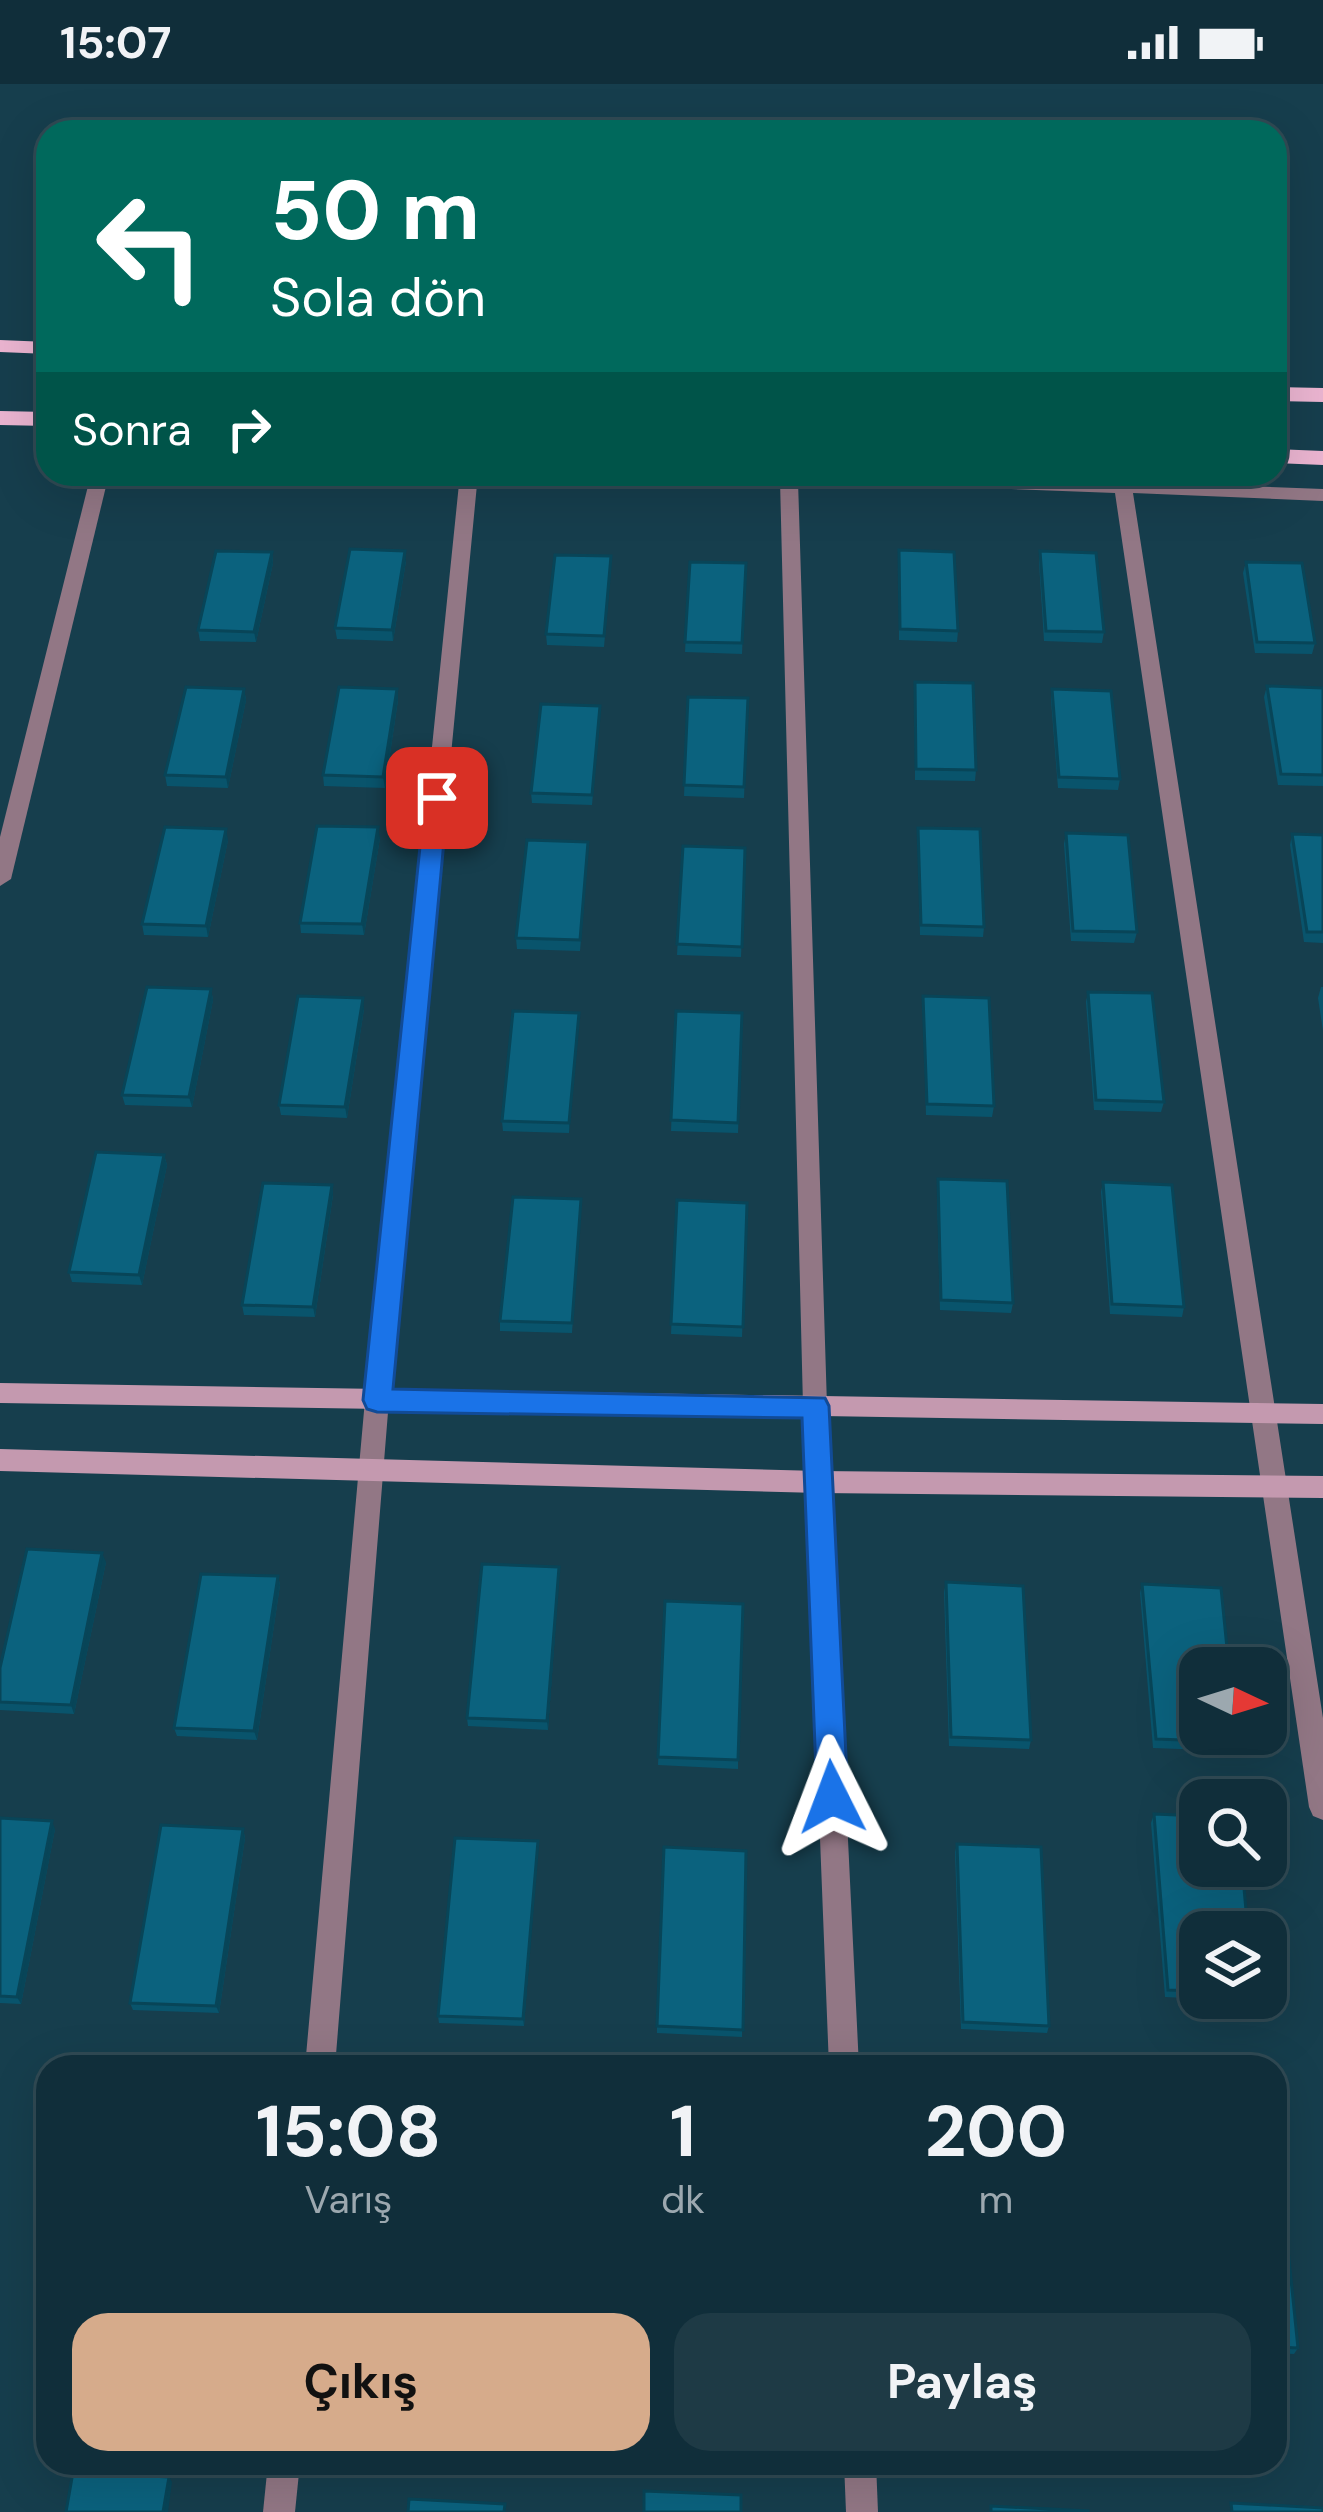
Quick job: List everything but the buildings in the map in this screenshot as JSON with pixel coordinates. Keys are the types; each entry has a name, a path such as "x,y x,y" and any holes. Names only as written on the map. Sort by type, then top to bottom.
{"main road":[{"path":"0,346 36,348"},
{"path":"1287,394 1323,395"},
{"path":"0,418 36,419"},
{"path":"1287,456 1323,458"}],"street":[{"path":"0,879 97,486"},
{"path":"321,2055 377,1400 468,486"},
{"path":"789,486 815,1406 843,2055"},
{"path":"1095,486 1323,495"},
{"path":"1123,487 1323,1808"},
{"path":"0,1393 1323,1414"},
{"path":"0,1460 819,1483 1323,1487"},
{"path":"280,2512 283,2475"},
{"path":"860,2475 862,2512"}],"route":[{"path":"437,798 377,1400 815,1406 832,1797"}]}
